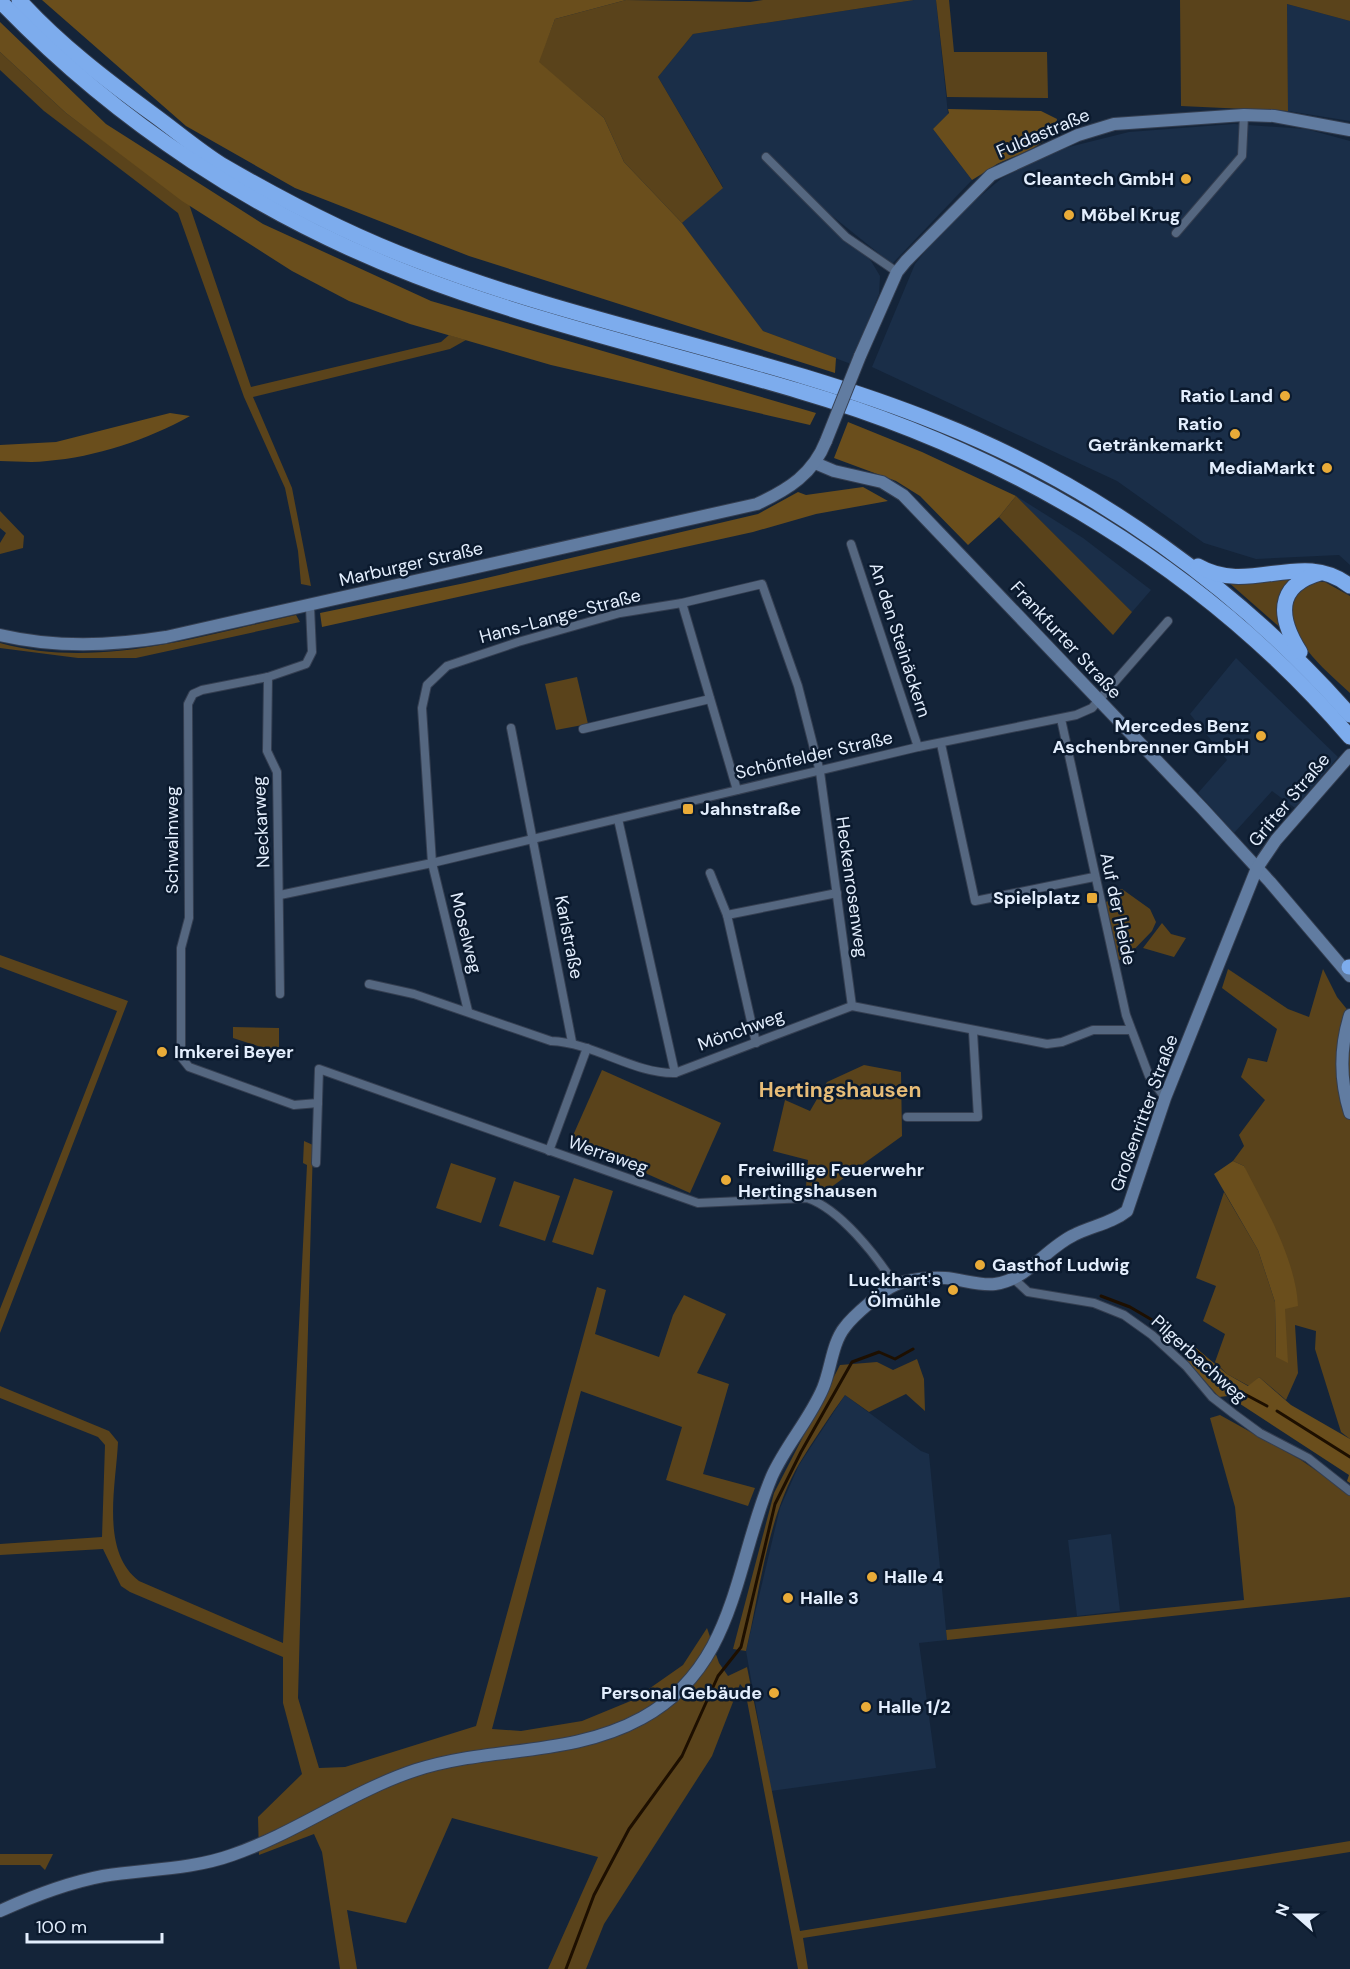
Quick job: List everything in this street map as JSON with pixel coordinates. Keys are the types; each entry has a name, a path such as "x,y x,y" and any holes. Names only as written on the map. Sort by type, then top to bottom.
{"highway":[{"path":"19,0 38,21 106,80 219,163 315,216 415,260 528,298 805,378 940,423 1085,495 1159,544 1203,569 1222,576 1244,578 1301,569 1323,572 1350,586"},
{"path":"0,1 99,94 221,181 315,233 414,276 526,315 858,410 1020,477 1096,520 1194,588 1295,677 1347,734"},
{"path":"1159,544 1252,616 1319,679 1350,714"},
{"path":"1319,679 1290,636 1283,614 1286,601 1293,588 1304,579 1323,572"}],"street":[{"name":"Fuldastraße","path":"815,463 897,272 991,175 1041,150 1114,124 1244,115 1274,116 1350,130"},
{"path":"1176,233 1242,156 1244,115"},
{"path":"766,157 846,237 897,272"},
{"name":"Marburger Straße","path":"0,635 49,644 118,645 310,607 757,504 795,484 815,463"},
{"name":"Frankfurter Straße","path":"815,463 834,471 882,482 903,495 1257,868 1347,968"},
{"name":"An den Steinäckern","path":"851,544 918,747"},
{"name":"Hans-Lange-Straße","path":"432,863 422,708 427,685 437,673 447,666 522,641 620,613 682,603 762,584 798,686 820,772"},
{"path":"682,603 737,790"},
{"path":"268,677 306,664 312,652 310,607"},
{"path":"1098,701 1168,621"},
{"name":"Neckarweg","path":"268,677 267,751 277,772 280,994"},
{"name":"Schwalmweg","path":"268,677 202,690 193,694 188,704 189,918 182,948 181,1057 184,1063 294,1105 318,1103"},
{"path":"583,729 710,699"},
{"name":"Schönfelder Straße","path":"280,895 432,863 918,747 1060,719 1092,708 1098,701"},
{"name":"Auf der Heide","path":"1060,719 1113,967 1131,1030 1149,1076 1166,1098"},
{"path":"511,728 534,838"},
{"path":"941,744 975,901 1094,877"},
{"name":"Grifter Straße","path":"1257,868 1276,840 1350,755"},
{"name":"Heckenrosenweg","path":"820,772 852,1006"},
{"path":"618,819 675,1073"},
{"name":"Karlstraße","path":"534,838 572,1042"},
{"name":"Moselweg","path":"432,863 468,1011"},
{"name":"Großenritter Straße","path":"895,1285 944,1277 992,1285 1014,1279 1056,1245 1127,1211 1166,1098 1257,868"},
{"path":"710,873 727,915 756,1043"},
{"path":"727,915 837,893"},
{"name":"Mönchweg","path":"369,984 414,994 551,1041 572,1042 659,1074 675,1073 852,1006"},
{"path":"852,1006 973,1032 1047,1044 1062,1042 1093,1030 1131,1030"},
{"path":"1350,1015 1343,1043 1342,1066 1350,1113"},
{"path":"907,1117 978,1117 973,1032"},
{"path":"549,1151 587,1048"},
{"name":"Werraweg","path":"316,1163 319,1069 698,1203 807,1198 824,1204 885,1270 895,1285"},
{"name":"Pilgerbachweg","path":"1014,1279 1028,1292 1094,1303 1124,1315 1152,1335 1186,1366 1212,1397 1260,1433 1308,1458 1350,1491"},
{"path":"0,1911 48,1890 77,1881 196,1865 232,1856 319,1816 356,1795 416,1770 482,1754 541,1749 610,1731 639,1720 680,1690 704,1664 718,1638 773,1473 821,1393 844,1327 895,1285"}],"shaded area":[{"path":"42,0 626,0 555,19 539,62 604,118 624,162 682,223 763,331 836,358 835,373 469,256 295,188 186,126"},
{"path":"626,0 750,2 763,0 914,0 693,34 658,77 723,188 682,223 624,162 604,118 538,62 555,19"},
{"path":"914,0 936,0 948,114 933,129 972,180 892,264 831,215 871,261 880,276 879,294 851,364 763,331 682,223 723,187 658,77 693,34"},
{"path":"936,0 949,0 954,52 1047,52 1048,98 947,97"},
{"path":"1180,0 1350,0 1350,21 1287,4 1288,111 1181,106"},
{"path":"1287,4 1350,21 1350,121 1288,111"},
{"path":"0,22 106,124 263,224 431,301 816,413 810,425 551,365 410,324 349,301 292,271 182,201 66,113 0,52"},
{"path":"0,52 66,113 189,204 251,387 441,342 449,335 466,340 450,349 253,397 292,488 311,586 301,584 298,551 285,488 244,397 178,213 44,111 0,70"},
{"path":"948,109 1041,111 1057,119 1049,136 1042,142 997,164 972,180 933,129 949,113"},
{"path":"1234,124 1306,129 1350,141 1350,565 1339,555 1256,559 1204,543 1117,481 872,367 915,264 948,223 1002,178 1057,150 1129,132"},
{"path":"170,413 190,416 139,440 84,456 41,462 0,461 0,445 56,442"},
{"path":"848,422 922,452 1016,496 999,517 968,545 920,496 896,481 834,458"},
{"path":"863,487 888,501 816,514 753,532 322,627 320,613 465,583 758,514 798,492 806,495"},
{"path":"1016,496 1083,538 1151,590 1132,612"},
{"path":"1016,496 1132,612 1113,635 999,517"},
{"path":"0,511 24,536 23,548 0,554 0,543 6,533 0,528"},
{"path":"1299,573 1291,584 1283,630 1227,581"},
{"path":"1312,582 1325,582 1350,596 1350,693 1311,655 1292,624 1290,609 1296,595"},
{"path":"296,615 300,622 136,658 78,658 0,648 0,643 37,650 74,653 111,652 186,640"},
{"name":"Mercedes Benz Aschenbrenner GmbH","path":"1236,658 1338,757 1295,808 1272,791 1234,833 1198,793 1227,760 1190,714"},
{"path":"577,677 588,724 556,730 545,684"},
{"path":"1122,889 1150,909 1156,922 1152,931 1123,961 1117,959 1105,902 1113,900 1111,893"},
{"path":"1162,923 1171,934 1186,938 1174,957 1143,948"},
{"path":"0,955 128,1001 0,1333 0,1309 117,1011 0,967"},
{"path":"1228,969 1288,1009 1309,1017 1323,969 1337,997 1350,1013 1350,1439 1341,1432 1315,1349 1316,1331 1295,1325 1298,1373 1286,1400 1259,1377 1249,1386 1227,1374 1215,1362 1225,1334 1203,1321 1216,1286 1196,1278 1224,1192 1258,1250 1275,1302 1276,1357 1285,1308 1244,1166 1233,1161 1244,1146 1239,1135 1265,1100 1241,1077 1248,1058 1267,1062 1277,1029 1222,988"},
{"path":"233,1027 279,1028 279,1053 233,1038"},
{"path":"864,1065 901,1072 902,1136 823,1193 806,1187 808,1160 773,1151 785,1100 810,1111 827,1082"},
{"path":"602,1070 721,1123 690,1193 571,1140"},
{"path":"304,1141 313,1145 298,1698 319,1768 345,1767 476,1726 597,1287 606,1290 595,1334 659,1357 673,1315 684,1295 726,1314 697,1373 729,1384 703,1474 755,1488 748,1506 666,1480 682,1427 581,1391 492,1729 521,1731 582,1721 633,1700 683,1665 707,1628 719,1663 728,1676 747,1667 800,1931 1350,1841 1350,1852 803,1938 808,1969 798,1969 745,1690 740,1684 712,1756 604,1924 586,1969 548,1969 598,1857 452,1818 406,1923 347,1910 357,1969 340,1969 322,1852 314,1834 259,1855 258,1817 302,1774 283,1703 283,1657 130,1592 121,1586 103,1549 0,1555 0,1544 102,1537 105,1445 98,1437 0,1398 0,1386 109,1431 118,1442 113,1497 115,1535 119,1553 127,1568 139,1581 283,1643 307,1165 303,1163"},
{"path":"1233,1161 1244,1166 1270,1216 1292,1270 1298,1306 1285,1309 1288,1363 1276,1357 1275,1302 1258,1250 1214,1174"},
{"path":"451,1163 496,1178 481,1223 436,1208"},
{"path":"574,1178 613,1191 593,1255 552,1242"},
{"path":"514,1181 560,1196 545,1241 499,1226"},
{"path":"1196,1348 1227,1374 1248,1386 1259,1377 1291,1405 1350,1439 1350,1483 1347,1481 1349,1475 1228,1396 1219,1397 1187,1361"},
{"path":"917,1359 924,1379 925,1411 906,1394 869,1412 845,1395 799,1464 788,1485 772,1531 746,1651 733,1649 774,1493 840,1365 877,1362 893,1370"},
{"path":"845,1395 921,1451 929,1454 947,1640 919,1643 936,1768 771,1791 746,1651 780,1508 799,1465"},
{"path":"1220,1415 1301,1460 1350,1494 1350,1597 947,1640 946,1630 1244,1600 1235,1507 1210,1418"},
{"path":"1111,1534 1120,1611 1077,1616 1068,1540"},
{"path":"0,1854 53,1854 45,1870 40,1865 0,1865"}],"waterway":[{"path":"1101,1296 1130,1307 1159,1324 1201,1355 1224,1383 1267,1406"},
{"path":"566,1969 594,1895 629,1829 682,1756 718,1676 741,1647 775,1504 801,1452 852,1362 879,1352 895,1359 913,1349"},
{"path":"1277,1411 1350,1457"}],"place":[{"name":"Cleantech GmbH","path":"1186,179"},
{"name":"Möbel Krug","path":"1069,215"},
{"name":"Ratio Land","path":"1285,396"},
{"name":"Ratio Getränkemarkt","path":"1235,434"},
{"name":"MediaMarkt","path":"1327,468"},
{"name":"Mercedes Benz Aschenbrenner GmbH","path":"1261,736"},
{"name":"Jahnstraße","path":"688,809"},
{"name":"Spielplatz","path":"1092,898"},
{"name":"Imkerei Beyer","path":"162,1052"},
{"name":"Freiwillige Feuerwehr Hertingshausen","path":"726,1180"},
{"name":"Gasthof Ludwig","path":"980,1265"},
{"name":"Luckhart's Ölmühle","path":"953,1290"},
{"name":"Halle 4","path":"872,1577"},
{"name":"Halle 3","path":"788,1598"},
{"name":"Personal Gebäude","path":"774,1693"},
{"name":"Halle 1/2","path":"866,1707"}],"district":[{"name":"Hertingshausen","path":"840,1090"}]}
